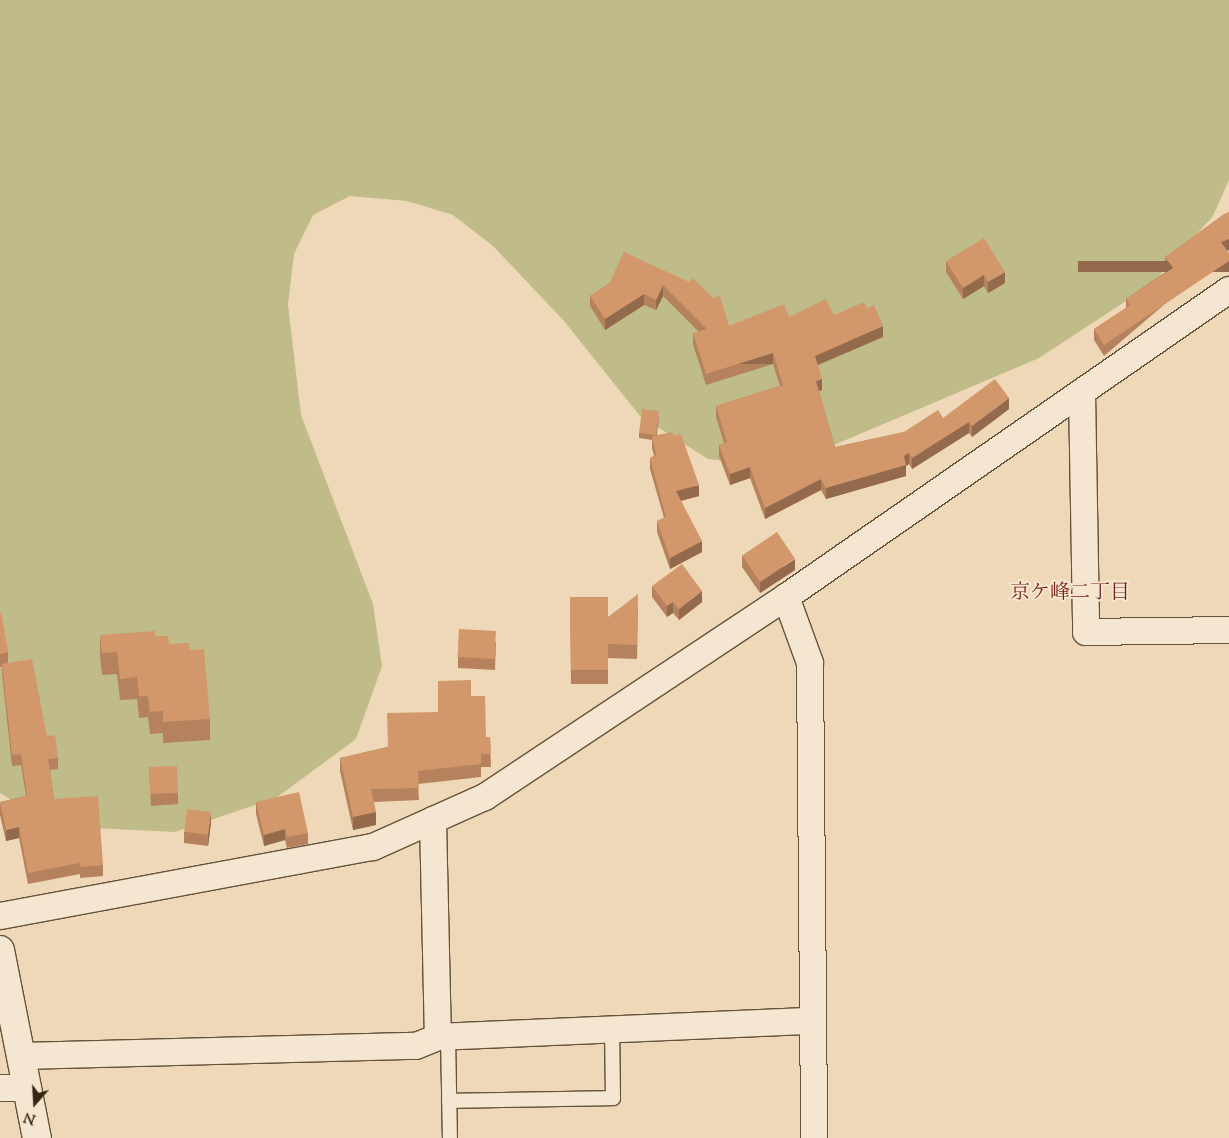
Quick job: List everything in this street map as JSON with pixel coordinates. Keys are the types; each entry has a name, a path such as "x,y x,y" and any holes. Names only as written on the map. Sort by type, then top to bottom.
{"main road":[{"path":"0,950 37,1138"}],"street":[{"path":"0,916 373,847 484,798 786,597 1229,290"},
{"path":"1082,392 1086,632 1229,630"},
{"path":"786,597 810,663 811,1021 814,1138"},
{"path":"433,820 443,1037"},
{"path":"22,1056 416,1046 443,1037 811,1021"},
{"path":"0,1088 28,1088"}],"lane":[{"path":"449,1101 613,1098 612,1029"},
{"path":"443,1037 449,1101 450,1138"}],"shaded area":[{"path":"0,0 1229,0 1229,180 1213,216 1152,284 1039,358 834,445 772,466 708,459 640,416 564,321 493,246 453,215 407,201 350,196 313,215 294,254 288,305 301,415 373,604 382,666 356,739 276,798 175,832 52,826 0,793"}],"building":[{"path":"1229,212 1229,239 1221,242 1229,253 1229,261 1104,345 1094,329 1130,305 1126,299 1173,268 1165,257"},
{"path":"984,238 1005,272 988,282 984,275 963,288 946,261"},
{"path":"624,252 689,282 693,278 713,298 720,296 729,326 784,304 789,317 826,299 834,315 864,302 867,308 874,305 883,326 815,356 822,379 816,381 835,447 904,432 938,410 943,418 995,379 1009,398 972,426 969,422 912,458 909,453 904,456 906,465 826,488 821,479 765,508 750,467 730,474 719,445 727,442 716,406 783,385 773,353 706,374 693,333 707,329 663,285 656,300 644,294 605,319 590,296 610,283"},
{"path":"642,409 659,411 656,435 639,433"},
{"path":"672,432 674,436 681,434 699,485 676,491 702,541 670,558 657,521 666,517 650,458 656,455 652,436"},
{"path":"777,532 795,559 760,582 742,555"},
{"path":"682,564 702,591 679,609 673,602 667,606 652,586"},
{"path":"638,594 637,645 608,644 608,670 571,670 570,597 608,597 608,617"},
{"path":"0,613 8,652 0,654"},
{"path":"459,629 496,631 494,659 458,657"},
{"path":"155,631 155,636 168,636 169,644 189,643 189,650 204,649 210,719 163,722 163,711 150,712 148,696 139,696 137,677 120,679 117,652 102,653 100,635"},
{"path":"32,659 47,736 55,735 58,758 48,759 54,799 98,796 103,865 80,867 80,863 28,873 19,827 6,830 0,802 27,796 21,754 12,755 2,664"},
{"path":"471,680 471,696 485,696 486,737 490,737 491,754 481,754 481,764 418,771 419,788 371,789 376,812 353,817 340,758 388,747 387,713 438,712 438,681"},
{"path":"177,766 178,793 150,794 149,767"},
{"path":"299,792 308,833 287,837 285,829 264,835 256,802"},
{"path":"187,809 211,812 208,835 184,832"}],"district":[{"name":"京ケ峰二丁目","path":"1070,593"}]}
